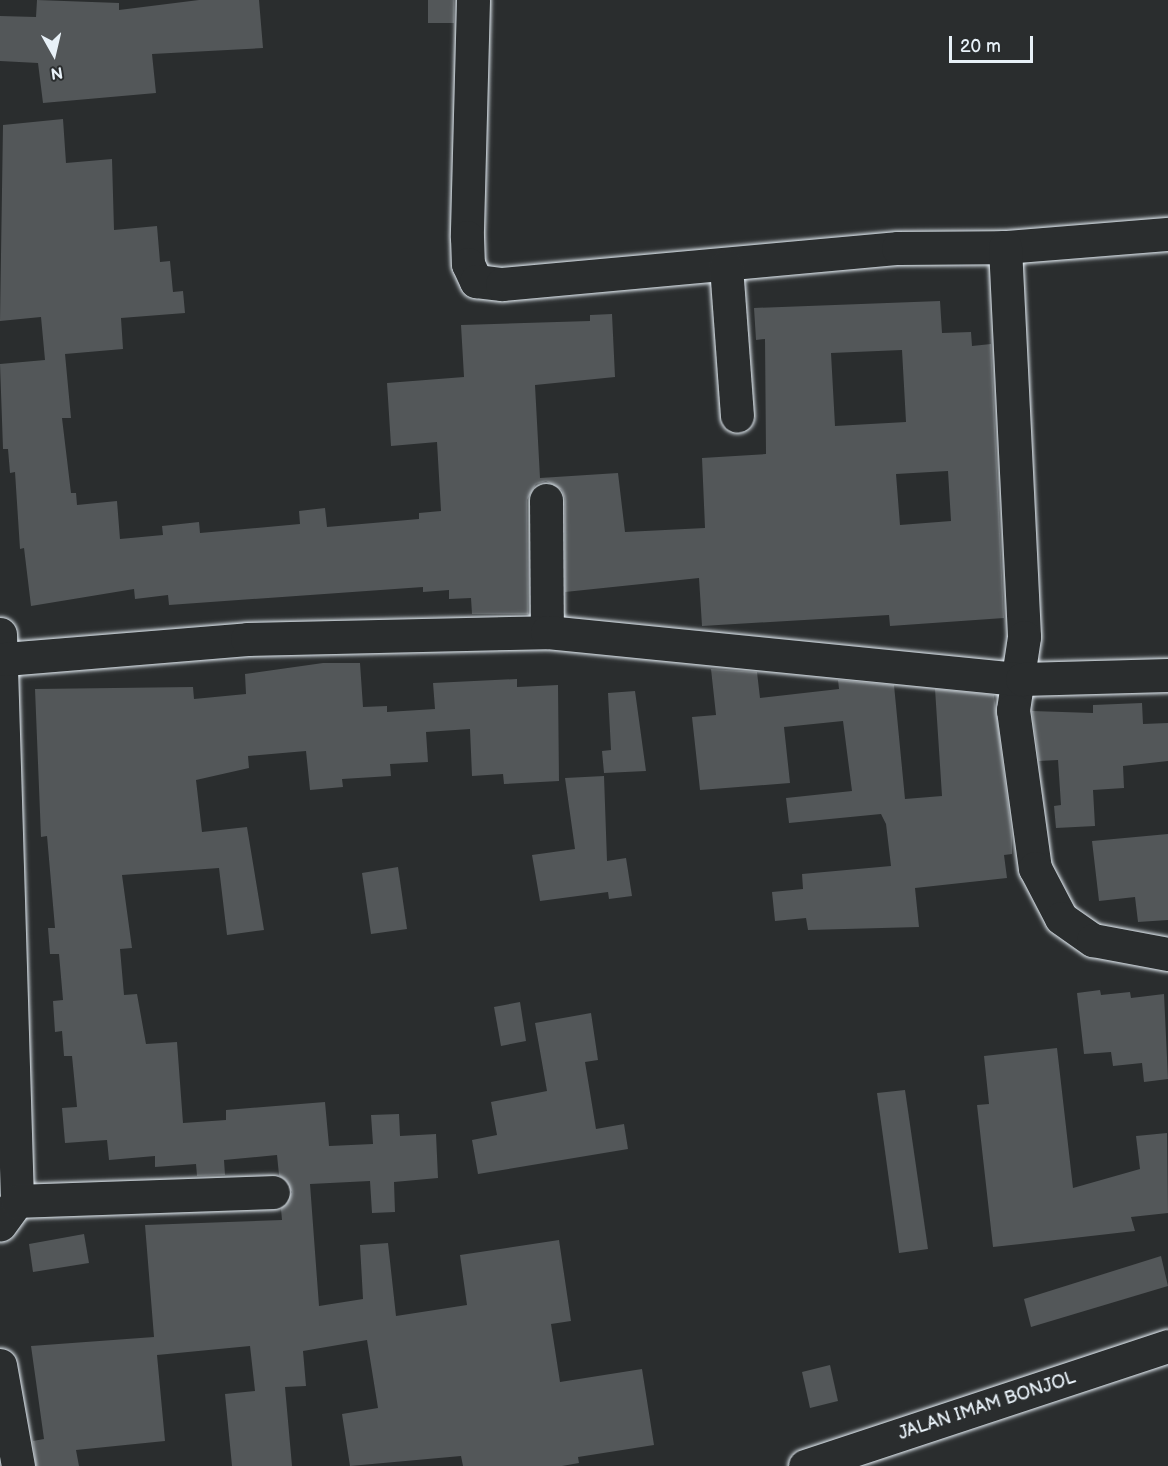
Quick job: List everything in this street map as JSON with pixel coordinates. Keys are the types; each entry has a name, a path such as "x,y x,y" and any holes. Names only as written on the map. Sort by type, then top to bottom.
{"street":[{"path":"473,0 467,237 468,264 476,281 726,266 898,248 1005,248 1168,234"},
{"path":"1005,248 1022,679 1013,706 1020,786 1035,868 1048,900 1061,918 1093,940 1168,954"},
{"path":"726,266 737,416"},
{"path":"546,500 547,632"},
{"path":"273,1192 8,1212 2,646 547,632 1022,679 1168,675"},
{"name":"JALAN IMAM BONJOL","path":"805,1466 1168,1346"},
{"path":"0,1365 18,1466"}],"building":[{"path":"37,0 119,3 119,10 199,0 259,0 263,48 152,54 156,93 43,103 38,63 0,61 0,16 36,17"},
{"path":"428,0 454,0 454,23 428,23"},
{"path":"63,119 66,163 112,159 114,230 157,226 160,262 170,261 173,292 183,291 185,313 121,318 123,349 65,354 71,418 62,418 71,493 76,493 77,505 117,501 120,539 163,535 162,526 199,522 200,533 300,524 299,511 325,508 327,527 419,519 419,513 441,511 437,442 391,446 387,383 464,377 461,325 590,321 590,315 612,314 615,377 535,385 540,478 618,473 625,532 705,528 702,458 766,454 765,339 756,340 754,308 940,301 942,333 971,332 972,346 991,344 1004,618 890,626 889,615 702,626 699,578 565,592 565,499 562,490 546,481 536,484 527,500 528,614 472,614 471,598 449,599 449,590 423,592 423,587 169,605 168,595 135,599 134,589 31,606 24,548 20,549 15,472 10,473 8,449 3,449 0,364 45,360 41,317 0,321 3,125","holes":["902,350 906,422 835,426 831,353","948,471 951,521 900,525 896,474"]},
{"path":"323,663 360,663 363,707 387,706 387,712 435,709 433,683 517,679 517,687 558,685 559,781 504,784 503,774 472,776 470,729 426,732 428,762 390,764 391,776 342,779 343,787 310,790 306,751 248,756 249,768 196,780 202,832 247,827 264,930 227,935 219,868 122,875 132,948 120,949 124,995 137,994 146,1044 177,1042 183,1123 226,1120 226,1110 325,1102 329,1146 373,1144 371,1115 399,1114 400,1136 436,1134 438,1178 394,1182 395,1212 372,1213 370,1181 310,1184 319,1306 363,1299 360,1245 388,1243 396,1316 467,1305 460,1255 559,1240 571,1321 551,1324 560,1382 642,1369 654,1445 578,1457 579,1463 562,1466 463,1466 461,1456 350,1466 342,1414 378,1408 367,1340 303,1351 306,1386 285,1387 292,1466 232,1466 225,1394 255,1391 250,1346 157,1355 165,1441 76,1450 79,1466 36,1466 33,1441 44,1439 31,1346 154,1337 145,1225 282,1220 281,1209 292,1192 279,1175 277,1155 224,1160 225,1175 197,1176 196,1164 155,1167 155,1156 109,1160 107,1140 65,1143 62,1108 77,1107 72,1056 64,1056 62,1031 55,1032 53,1001 63,1000 59,954 50,954 48,928 55,928 47,836 41,837 35,689 193,687 194,699 246,694 245,674"},
{"path":"711,669 757,672 760,698 839,689 838,680 894,685 905,799 942,796 935,689 994,695 1012,836 1012,854 1004,855 1007,878 915,888 919,927 808,930 806,918 775,921 772,892 803,889 802,874 891,866 886,824 881,814 789,823 786,798 852,791 843,721 784,727 790,783 700,790 692,717 716,715"},
{"path":"635,691 646,771 604,773 602,751 611,750 608,693"},
{"path":"1142,703 1143,724 1168,723 1168,761 1123,766 1124,788 1093,790 1095,826 1056,828 1054,806 1061,805 1058,760 1039,761 1032,711 1093,713 1093,705"},
{"path":"604,776 607,861 626,858 632,896 609,899 608,892 540,901 532,855 575,849 565,778"},
{"path":"1168,834 1168,920 1138,922 1135,897 1099,901 1092,841"},
{"path":"398,867 407,929 371,934 362,873"},
{"path":"1100,990 1101,995 1130,992 1131,998 1164,994 1168,1079 1144,1082 1142,1063 1113,1066 1111,1052 1084,1054 1077,993"},
{"path":"520,1002 526,1041 501,1046 494,1007"},
{"path":"591,1013 598,1060 585,1062 596,1129 624,1124 628,1149 478,1174 472,1140 497,1135 491,1102 547,1091 535,1023"},
{"path":"1057,1048 1073,1188 1140,1169 1136,1136 1167,1133 1168,1213 1131,1217 1135,1231 993,1247 977,1105 989,1104 984,1056"},
{"path":"905,1090 928,1249 899,1253 877,1093"},
{"path":"84,1234 89,1263 33,1272 29,1244"},
{"path":"1161,1256 1168,1286 1031,1327 1024,1299"},
{"path":"830,1365 838,1401 810,1408 802,1372"}]}
